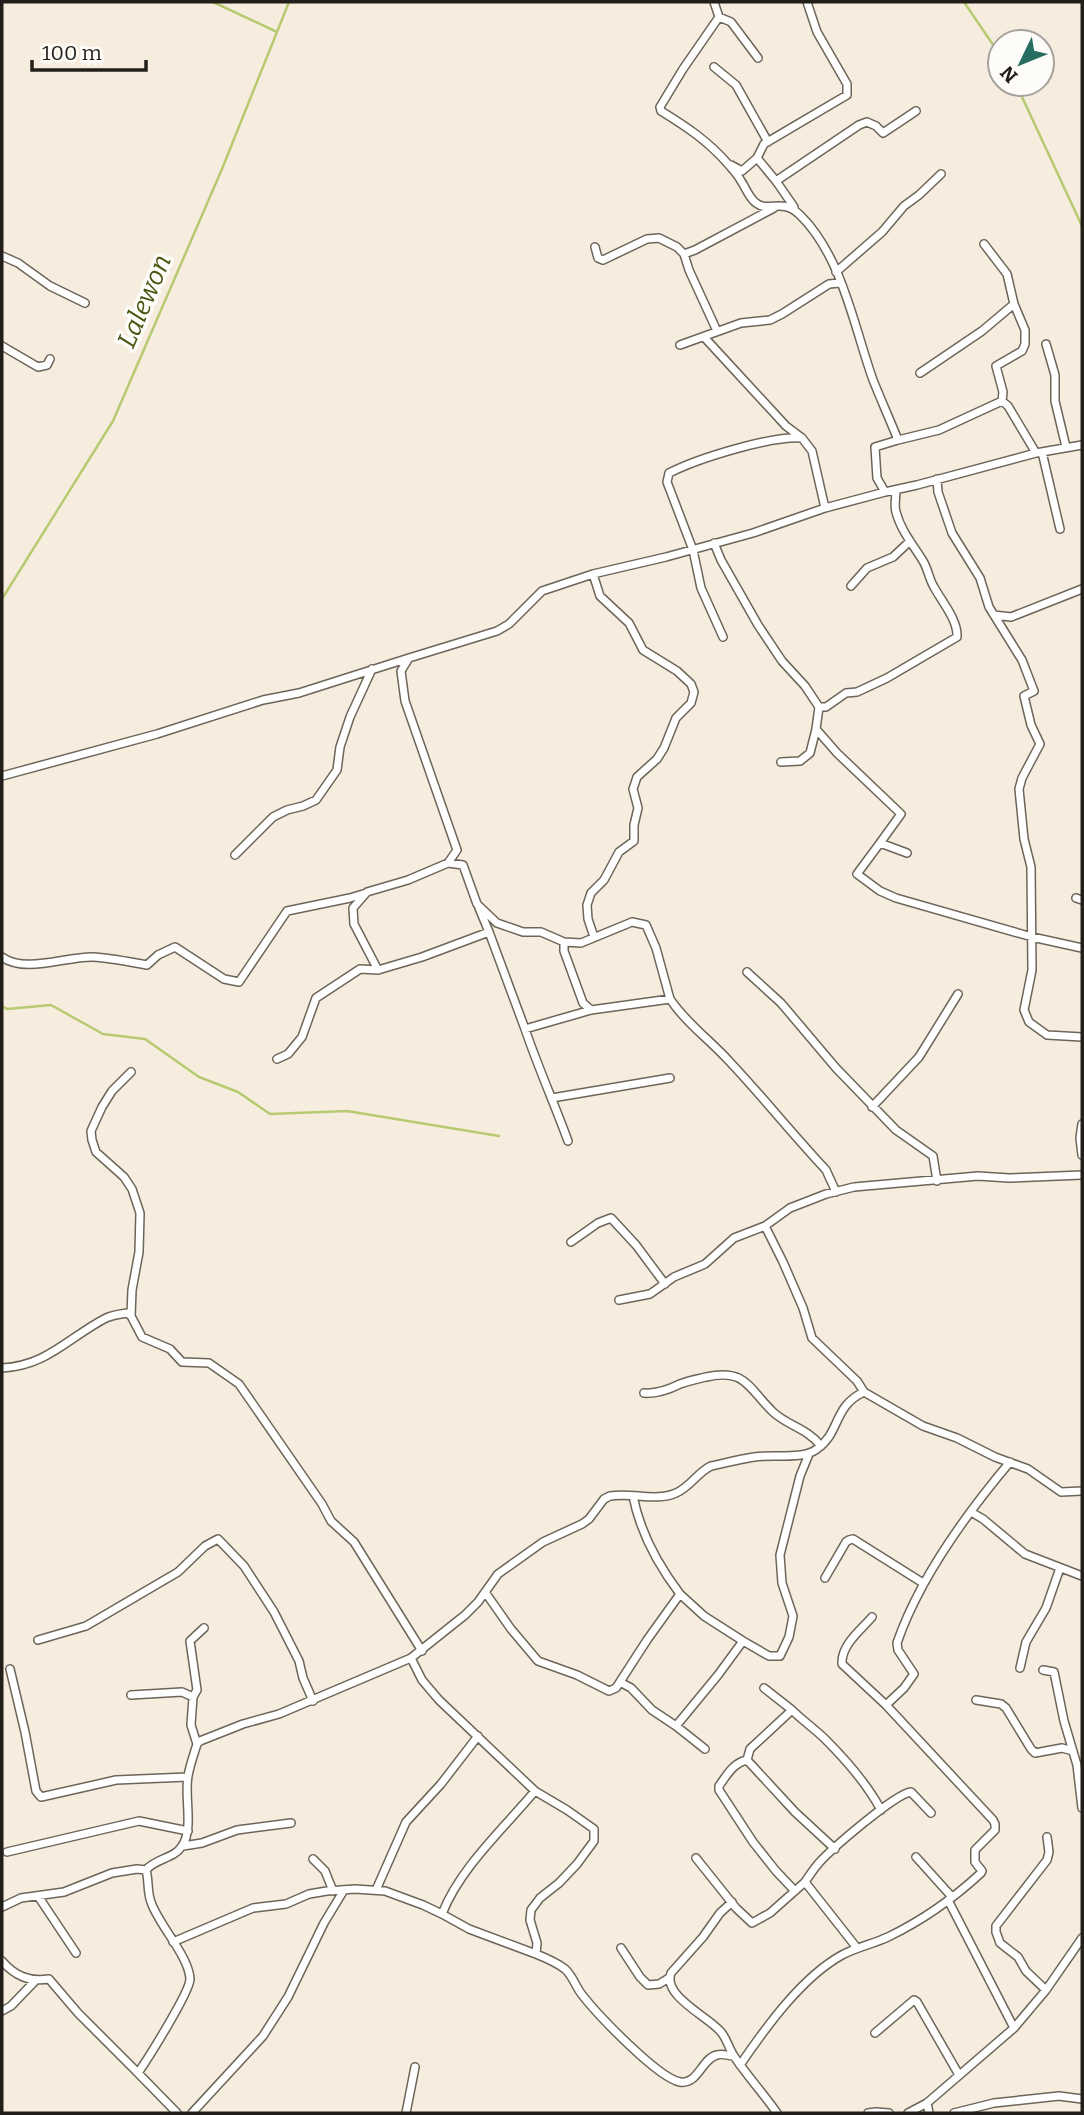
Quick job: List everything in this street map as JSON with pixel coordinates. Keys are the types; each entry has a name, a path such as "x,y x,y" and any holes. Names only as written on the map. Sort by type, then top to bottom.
{"street":[{"path":"714,2 719,17"},
{"path":"726,162 742,171 757,159 764,144 847,95 847,84 817,32 807,2"},
{"path":"719,17 732,22 758,58"},
{"path":"719,17 683,69 660,107 661,111 699,135 726,162 757,205 786,205 813,230 836,272 898,440"},
{"path":"714,67 736,85 768,142"},
{"path":"776,181 859,125 867,122 883,133 916,111"},
{"path":"757,159 776,181 794,210"},
{"path":"836,272 882,232 904,206 941,174"},
{"path":"684,254 781,205"},
{"path":"595,247 598,258 603,260 647,239 659,238 677,247 684,254 717,331"},
{"path":"984,244 1007,274 1024,330 1025,344 1022,351 996,366 1003,392 1002,401"},
{"path":"2,256 18,263 50,286 85,303"},
{"path":"680,345 741,323 770,320 829,284 840,283"},
{"path":"920,373 982,331 1014,304"},
{"path":"705,337 812,451 824,508"},
{"path":"1046,344 1055,375 1055,401 1066,447"},
{"path":"2,346 38,366 47,365 50,359"},
{"path":"885,492 877,478 875,447 939,430 1002,401"},
{"path":"1002,401 1039,452 1060,529"},
{"path":"723,637 701,588 693,550 667,482 669,474 681,467 731,452 788,437 802,438"},
{"path":"2,776 157,734 263,699 299,693 497,631 509,624 542,591 593,574 753,533 824,508 1039,452 1082,445"},
{"path":"937,479 938,492 952,533 980,578 989,607 1022,660 1034,691 1024,696 1039,748 1022,778 1019,789 1024,839 1031,867 1032,970 1024,1010 1029,1023 1046,1035 1082,1037"},
{"path":"820,707 826,707 846,693 857,692 887,678 957,637 946,607 896,512 896,490"},
{"path":"851,586 867,568 893,557 910,541"},
{"path":"714,542 721,560 758,625 782,661 820,707 810,753 800,761 781,762"},
{"path":"593,574 600,596 629,623 642,650 677,671 691,684 694,692 691,704 676,718 657,759 637,777 633,789 638,808 634,841 619,852 587,905 594,937"},
{"path":"994,615 1010,617 1082,589"},
{"path":"409,658 401,671 405,701 457,850 448,863"},
{"path":"235,855 273,817 316,800 337,770 340,747 350,717 373,670"},
{"path":"816,729 901,814 858,874 880,891 908,901 1032,937 1082,948"},
{"path":"880,843 907,853"},
{"path":"2,957 22,964 92,957 147,965 175,947 224,979 239,982 287,911 350,898 408,880 448,863 463,865 540,1074 568,1141"},
{"path":"367,892 353,908 354,924 379,970"},
{"path":"477,904 498,923 523,932 541,932 564,942 581,943 632,922 646,925 656,947 670,999 683,1017 727,1059 826,1170 836,1192"},
{"path":"276,1059 288,1054 302,1037 316,998 360,969 379,970 489,932"},
{"path":"564,942 564,951 583,1003 592,1010"},
{"path":"747,972 787,1009 872,1107 896,1130 933,1156 937,1181"},
{"path":"872,1107 919,1057 958,994"},
{"path":"525,1029 592,1010 670,999"},
{"path":"131,1072 112,1091 90,1131 96,1152 124,1177 132,1189 140,1213 139,1252 132,1290 131,1316 142,1337 170,1349 183,1362 209,1363 239,1384 331,1521 354,1542 422,1650"},
{"path":"552,1098 670,1078"},
{"path":"1082,1124 1082,1155"},
{"path":"619,1300 645,1296 674,1277 705,1264 734,1238 765,1226 790,1208 854,1187 978,1176 1009,1178 1082,1175"},
{"path":"571,1242 598,1223 611,1218 636,1245 665,1284"},
{"path":"765,1226 783,1262 812,1338 857,1381 864,1392 923,1426 1038,1474 1061,1492 1082,1491"},
{"path":"2,1368 13,1368 41,1359 108,1317 127,1313 131,1316"},
{"path":"644,1393 666,1391 710,1376 732,1374 745,1382 773,1412 814,1436 821,1446"},
{"path":"197,1744 243,1724 313,1701 411,1658 465,1615 498,1574 543,1542 582,1524 604,1499 618,1495 663,1497 675,1493 711,1466 755,1457 809,1454 830,1436 844,1406 864,1392"},
{"path":"633,1496 654,1554 680,1594 704,1616 769,1656 776,1657 780,1656 789,1637 793,1616 782,1583 780,1555 800,1476 809,1454"},
{"path":"886,1705 914,1674 898,1650 897,1643 923,1583 971,1512 1010,1462"},
{"path":"971,1512 1025,1554 1082,1576"},
{"path":"38,1640 86,1626 178,1572 205,1546 218,1539 244,1566 274,1612 299,1661 313,1701"},
{"path":"825,1578 846,1542 853,1539 923,1583"},
{"path":"1020,1668 1026,1642 1046,1608 1060,1568"},
{"path":"485,1592 538,1661 577,1675 609,1691 613,1691 620,1682 646,1640 680,1594"},
{"path":"740,2065 807,1982 842,1955 888,1937 950,1898 981,1873 975,1862 975,1850 995,1830 995,1824 841,1660 849,1642 872,1617"},
{"path":"2,1907 21,1898 64,1892 113,1873 146,1870 158,1861 172,1856 183,1846 188,1831 187,1777 197,1744 191,1725 193,1698 197,1690 190,1641 204,1628"},
{"path":"677,1726 743,1641"},
{"path":"411,1658 422,1681 430,1690 535,1791 589,1824 595,1834 594,1841 577,1864 540,1898 531,1910 530,1920 537,1943 536,1954"},
{"path":"10,1669 36,1791 41,1797 116,1780 187,1777"},
{"path":"1043,1670 1054,1672 1056,1676 1057,1693 1077,1765 1082,1808"},
{"path":"620,1682 631,1688 652,1710 705,1749"},
{"path":"764,1688 823,1737 848,1762 881,1810"},
{"path":"131,1695 182,1692 193,1698"},
{"path":"976,1700 1001,1704 1006,1708 1035,1753 1062,1748 1073,1751"},
{"path":"747,1760 750,1749 792,1710"},
{"path":"376,1891 406,1822 441,1784 478,1736"},
{"path":"747,1760 795,1812 835,1849"},
{"path":"747,1760 733,1767 719,1790 753,1842 794,1890"},
{"path":"442,1914 450,1895 481,1852 535,1791"},
{"path":"696,1858 752,1923 770,1913 805,1882 820,1862 881,1810 906,1793 911,1792 931,1813"},
{"path":"7,1852 139,1821 188,1831"},
{"path":"183,1846 202,1843 237,1830 291,1823"},
{"path":"1046,1990 1026,1971 1018,1957 1000,1943 996,1926 1047,1860 1047,1837"},
{"path":"916,1857 950,1898 1014,2028"},
{"path":"313,1859 325,1871 333,1891"},
{"path":"138,2073 155,2048 190,1979 182,1956 151,1902 146,1870"},
{"path":"805,1882 857,1948"},
{"path":"173,1942 253,1908 286,1904 309,1894 355,1889 385,1891 423,1905 469,1929 556,1963 566,1970 598,2014 637,2052 670,2078 688,2082 717,2054 734,2056"},
{"path":"192,2113 263,2036 288,1997 324,1923 344,1890"},
{"path":"38,1896 76,1953"},
{"path":"621,1948 648,1985 659,1984 669,1978 720,1913 732,1902"},
{"path":"908,2113 927,2103 1014,2028 1046,1990 1082,1938"},
{"path":"2,1961 10,1971 27,1979 49,1979 78,2013 177,2113"},
{"path":"669,1978 678,1996 724,2034 727,2046 777,2113"},
{"path":"2,2011 11,2006 35,1981"},
{"path":"875,2033 914,2000 959,2075"},
{"path":"406,2113 415,2067"},
{"path":"954,2113 994,2104 1059,2096 1082,2099"},
{"path":"927,2103 929,2113"},
{"path":"994,2104 996,2113"},
{"path":"868,2113 889,2113"}],"waterway":[{"path":"213,2 277,32"},
{"name":"Lalewon","path":"2,599 113,421 222,169 289,2"},
{"path":"964,2 986,34"},
{"path":"1023,98 1082,226"},
{"path":"2,1006 7,1009 51,1005 103,1034 145,1039 199,1077 238,1092 270,1114 347,1111 499,1136"}]}
